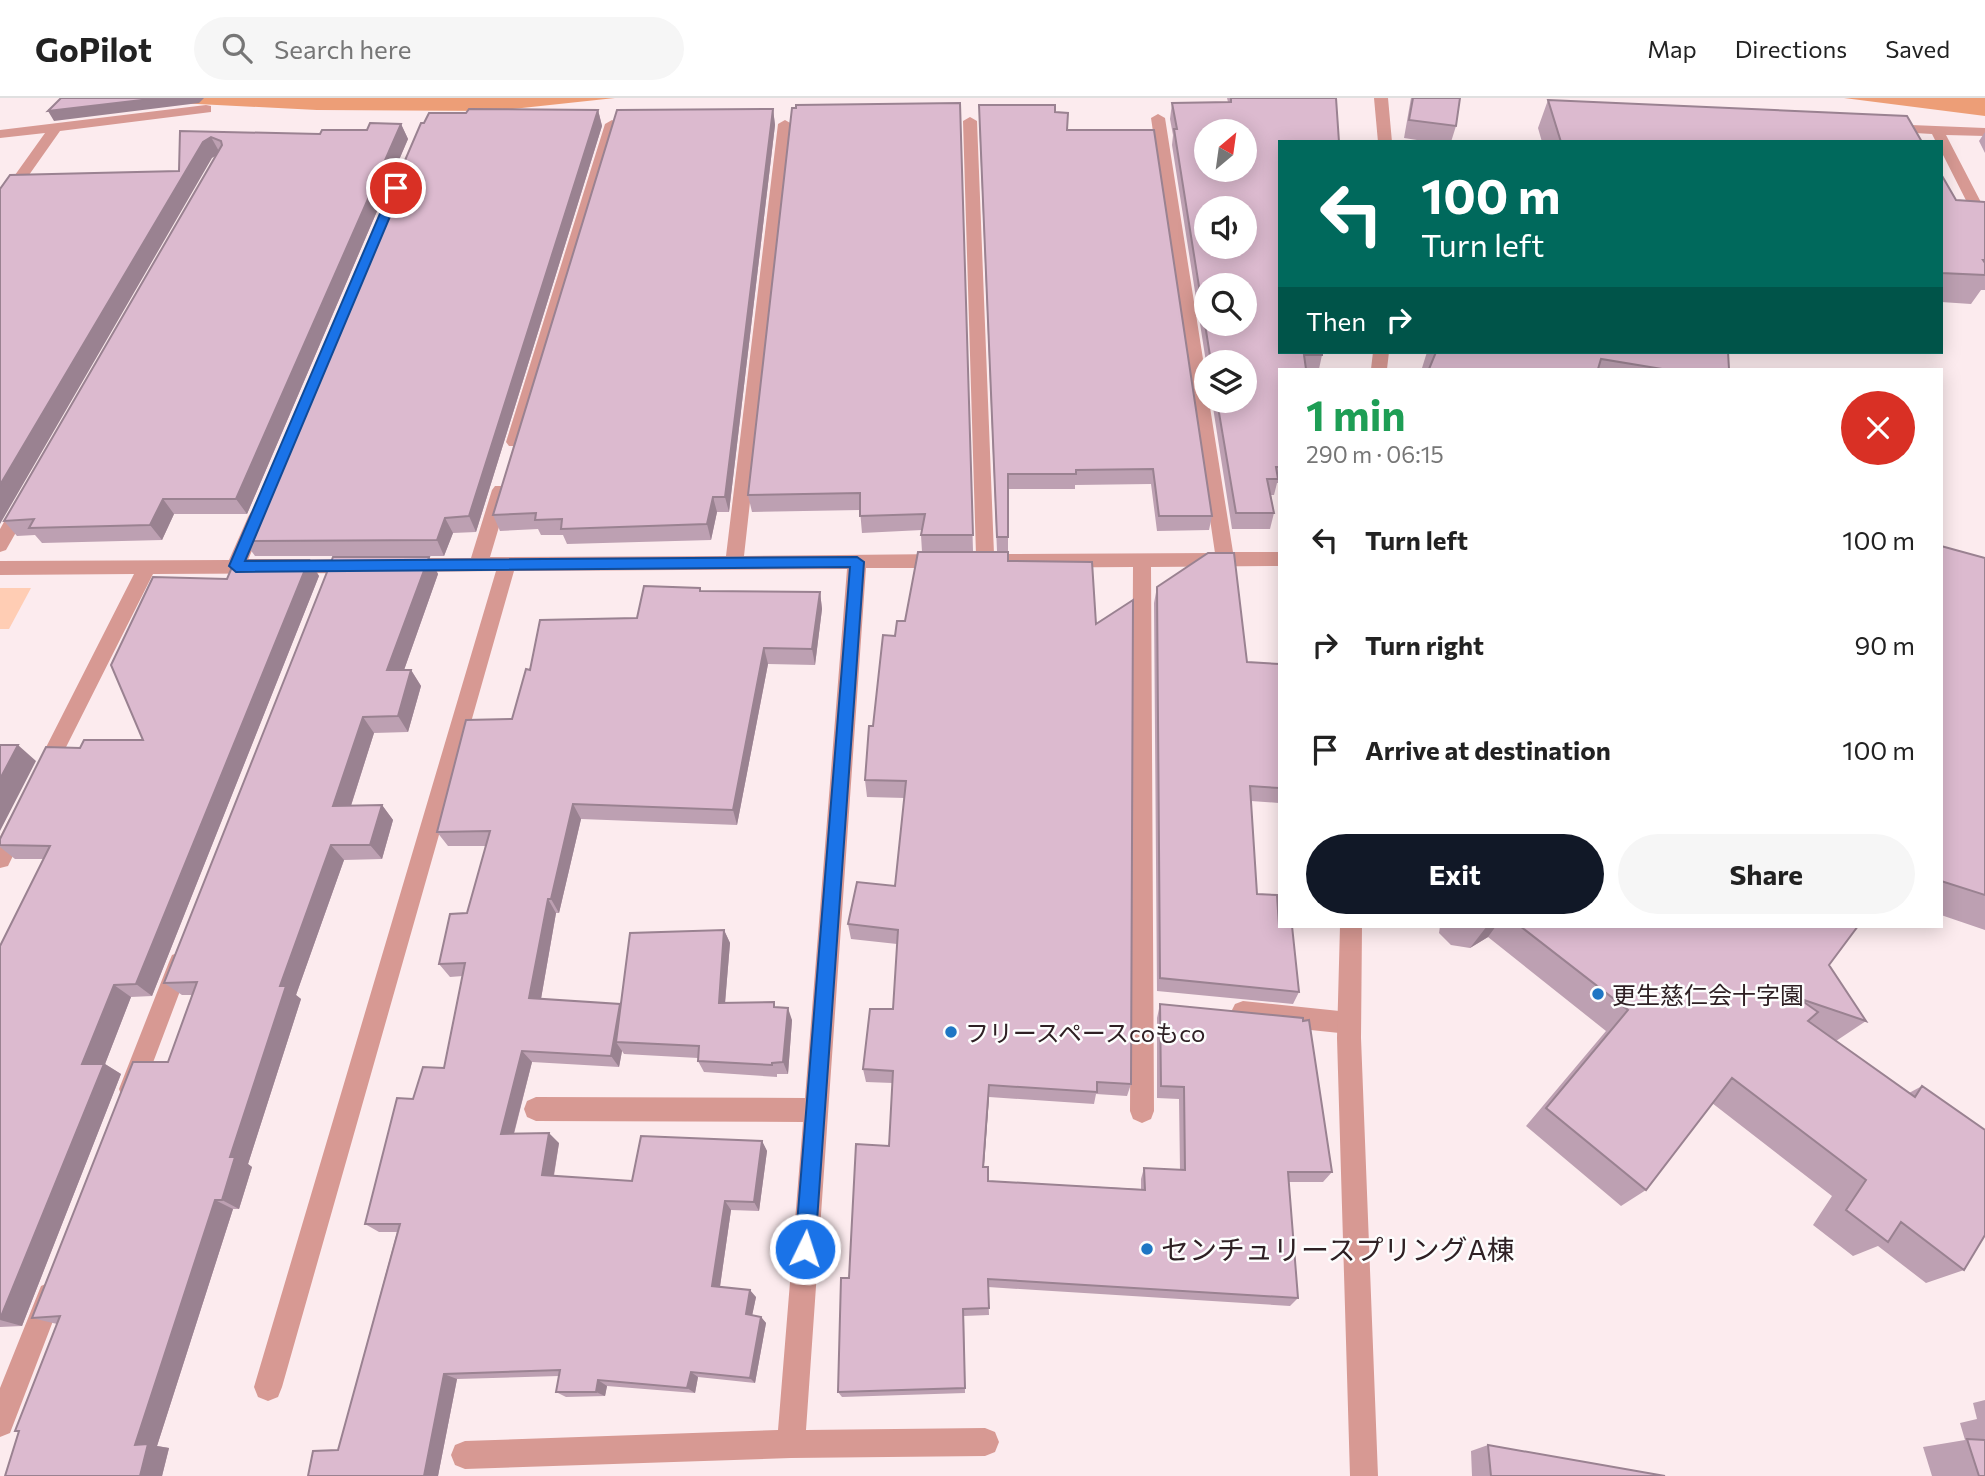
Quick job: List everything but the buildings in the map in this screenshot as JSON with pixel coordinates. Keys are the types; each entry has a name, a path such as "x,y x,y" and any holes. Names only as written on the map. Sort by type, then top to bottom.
{"street":[{"path":"149,116 161,98"},
{"path":"1381,98 1385,140"},
{"path":"0,134 206,109"},
{"path":"1158,118 1225,559"},
{"path":"970,121 985,561"},
{"path":"478,565 612,124"},
{"path":"734,563 785,124"},
{"path":"0,206 56,127"},
{"path":"1869,128 1985,132"},
{"path":"1937,130 1942,140"},
{"path":"1943,142 1985,223"},
{"path":"0,545 35,485"},
{"path":"236,566 263,503"},
{"path":"1142,559 1142,1111"},
{"path":"0,568 1278,559"},
{"path":"790,1444 857,562"},
{"path":"268,1387 507,564"},
{"path":"325,592 335,566"},
{"path":"37,786 147,567"},
{"path":"0,859 24,810"},
{"path":"1351,928 1349,1023 1364,1476"},
{"path":"122,1111 188,943"},
{"path":"1144,1003 1171,1005"},
{"path":"1226,1011 1349,1023"},
{"path":"536,1109 815,1110"},
{"path":"0,1423 56,1280"},
{"path":"465,1455 790,1444 985,1442"}],"shaded area":[{"path":"150,98 615,98 494,111 317,110 178,103"},
{"path":"1844,98 1985,98 1985,116"},
{"path":"0,588 31,588 9,629 0,629"}],"place":[{"name":"更生慈仁会十字園","path":"1598,994"},
{"name":"フリースペースcoもco","path":"951,1032"},
{"name":"センチュリースプリングA棟","path":"1147,1249"}],"route":[{"path":"396,188 236,566 857,562 805,1249"}]}
